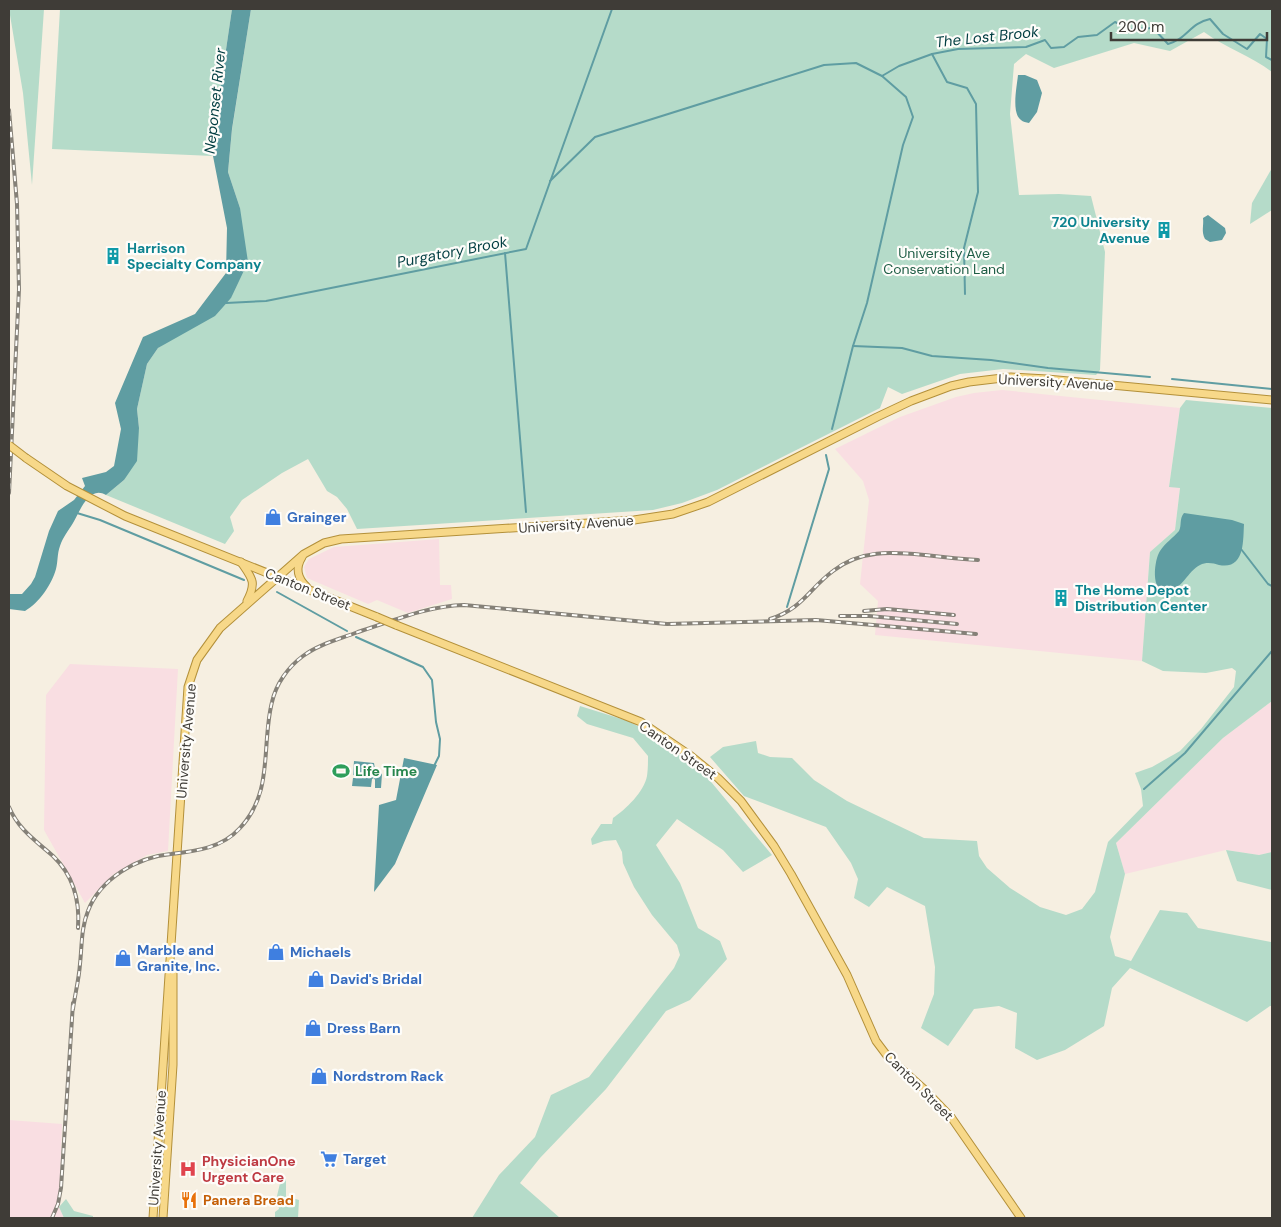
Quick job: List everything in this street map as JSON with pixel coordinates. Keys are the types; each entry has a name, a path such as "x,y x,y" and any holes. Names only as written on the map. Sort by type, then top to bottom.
{"main road":[{"name":"University Avenue","path":"153,1218 188,687 197,660 220,628 304,554 320,544 341,539 634,520 673,514 718,497 911,401 951,386 969,382 1011,377 1048,379 1272,400"},
{"name":"Canton Street","path":"9,445 73,489 139,522 641,722 691,756 730,788 774,846 847,975 876,1041 888,1057 924,1089 951,1117 1022,1218"},
{"path":"304,554 299,563 298,573 302,582 309,589"},
{"path":"240,562 251,577 253,584 251,594 245,606"},
{"name":"University Avenue","path":"164,1218 173,1065 174,989 171,957"}],"shaded area":[{"path":"1002,390 1180,408 1169,486 1180,487 1175,530 1150,552 1142,661 875,635 878,601 860,584 869,500 863,481 835,449 900,417 956,397"},
{"path":"439,539 440,585 451,585 452,599 408,613 377,600 368,604 307,578 304,567 309,559 334,547"},
{"path":"70,664 178,669 168,851 147,855 114,874 85,903 44,830 46,695"},
{"path":"1272,701 1272,852 1259,855 1226,850 1125,874 1116,843 1223,738"},
{"path":"9,1120 62,1124 59,1207 64,1218 9,1218"}],"green space":[{"path":"9,9 44,9 32,185 23,93"},
{"path":"60,9 232,9 218,104 213,156 52,149"},
{"name":"University Ave Conservation Land","path":"251,9 1272,9 1272,72 1204,32 1170,51 1134,43 1054,68 1026,54 1014,64 1010,114 1019,195 1059,194 1091,196 1105,252 1100,370 1096,375 1003,369 960,374 902,394 888,387 880,408 717,490 682,503 653,510 357,529 347,509 337,497 327,491 308,459 282,473 242,500 230,517 234,531 225,544 106,495 124,480 139,428 137,409 147,364 158,348 231,298 240,208 228,172 232,130"},
{"path":"1272,168 1272,210 1250,224 1252,203"},
{"path":"1186,400 1272,408 1272,701 1223,738 1116,843 1125,874 1110,937 1115,956 1131,961 1160,910 1187,913 1198,928 1271,942 1272,1006 1247,1022 1130,968 1112,988 1104,1026 1065,1050 1037,1060 1015,1048 1017,1013 999,1006 974,1009 948,1046 921,1028 934,994 935,967 925,906 887,887 869,907 854,898 858,879 851,863 826,827 744,796 710,757 723,747 756,741 758,753 770,757 792,758 814,780 847,801 924,838 977,841 979,856 987,868 1010,888 1040,907 1066,915 1082,909 1095,892 1108,842 1143,806 1141,789 1135,773 1152,767 1180,751 1201,729 1234,687 1236,671 1232,668 1206,673 1163,671 1142,661 1150,552 1175,530 1180,488 1169,487 1180,408"},
{"path":"580,706 628,721 649,732 676,752 707,777 772,855 743,872 723,850 677,819 656,845 680,883 698,928 720,941 727,959 690,1000 666,1011 606,1089 540,1158 520,1183 560,1218 472,1218 499,1175 535,1137 551,1095 589,1077 674,968 680,955 677,945 652,915 634,887 623,863 622,852 616,840 592,845 591,839 601,824 612,824 613,818 629,805 638,794 647,776 648,756 633,738 587,724 577,716"},
{"path":"1226,850 1259,855 1272,852 1272,890 1237,881"},
{"path":"281,1179 286,1179 286,1196 299,1200 298,1218 275,1218 275,1212 279,1209 277,1196"},
{"path":"66,1199 74,1211 93,1216 93,1218 64,1218 59,1207"}],"water":[{"path":"232,9 251,9 232,129 228,172 240,208 248,262 231,298 215,316 158,348 147,364 137,409 139,428 137,461 124,480 106,495 95,493 82,506 59,549 54,575 40,598 25,611 9,609 9,594 22,594 31,584 35,577 49,531 58,511 74,500 85,486 82,478 106,472 114,466 121,429 115,403 143,337 195,314 226,273 227,228 213,156 218,104"},
{"path":"1018,75 1025,75 1037,80 1042,93 1037,112 1029,123 1021,120 1016,112 1015,99"},
{"path":"1208,215 1225,228 1226,233 1222,240 1210,242 1205,239 1203,218"},
{"path":"1184,513 1232,520 1244,524 1243,546 1238,559 1234,563 1219,565 1205,563 1192,571 1173,590 1168,592 1162,591 1158,588 1156,582 1156,561 1162,548 1179,531"},
{"path":"404,758 437,765 395,864 374,892 379,805 396,800"},
{"path":"354,761 374,763 375,769 382,774 381,788 375,788 374,778 372,779 371,787 352,786 353,778 363,777 353,775"}],"waterway":[{"name":"Purgatory Brook","path":"226,303 266,301 526,249 612,9"},
{"name":"The Lost Brook","path":"882,76 899,66 932,54 958,49 1026,47 1045,40 1051,48 1064,47 1078,37 1097,35 1115,22 1130,29 1153,28 1168,44 1180,39 1203,21 1210,19 1223,34 1247,49 1260,34 1267,39 1266,57 1272,60"},
{"path":"932,54 947,82 967,88 976,104 978,192 964,248 965,294"},
{"path":"550,181 595,137 824,65 856,63 882,76 906,97 913,117 903,145 867,303 853,346 832,429"},
{"path":"505,253 526,512"},
{"path":"853,346 902,348 932,356 991,360 1048,368 1150,377"},
{"path":"1172,379 1272,389"},
{"path":"787,607 829,469 826,455"},
{"path":"77,513 100,520 244,580"},
{"path":"1241,549 1268,584 1272,586"},
{"path":"277,592 347,631"},
{"path":"356,637 423,667 432,680 436,722 440,739 439,756 434,766"},
{"path":"1144,789 1185,753 1272,651"}],"railway":[{"path":"9,110 17,204 19,289 9,493"},
{"path":"770,619 781,615 798,604 833,571 866,555 901,553 978,560"},
{"path":"73,1009 79,975 84,924 94,899 111,880 133,865 158,856 217,844 233,835 240,828 251,814 262,784 269,719 276,689 283,676 298,660 323,645 410,615 437,608 464,605 667,624 816,620 976,634"},
{"path":"864,611 887,609 954,615"},
{"path":"840,616 869,616 957,624"},
{"path":"9,807 22,828 53,856 66,871 76,898 78,928"},
{"path":"52,1218 58,1204 61,1188 73,1003"}],"place":[{"name":"720 University Avenue","path":"1164,230"},
{"name":"Harrison Specialty Company","path":"113,256"},
{"name":"Grainger","path":"273,517"},
{"name":"The Home Depot Distribution Center","path":"1061,598"},
{"name":"Life Time","path":"341,771"},
{"name":"Michaels","path":"276,952"},
{"name":"Marble and Granite, Inc.","path":"123,958"},
{"name":"David's Bridal","path":"316,979"},
{"name":"Dress Barn","path":"313,1028"},
{"name":"Nordstrom Rack","path":"319,1076"},
{"name":"Target","path":"329,1159"},
{"name":"PhysicianOne Urgent Care","path":"188,1169"},
{"name":"Panera Bread","path":"189,1200"}],"water label":[{"name":"Neponset River","path":"215,101"}]}
